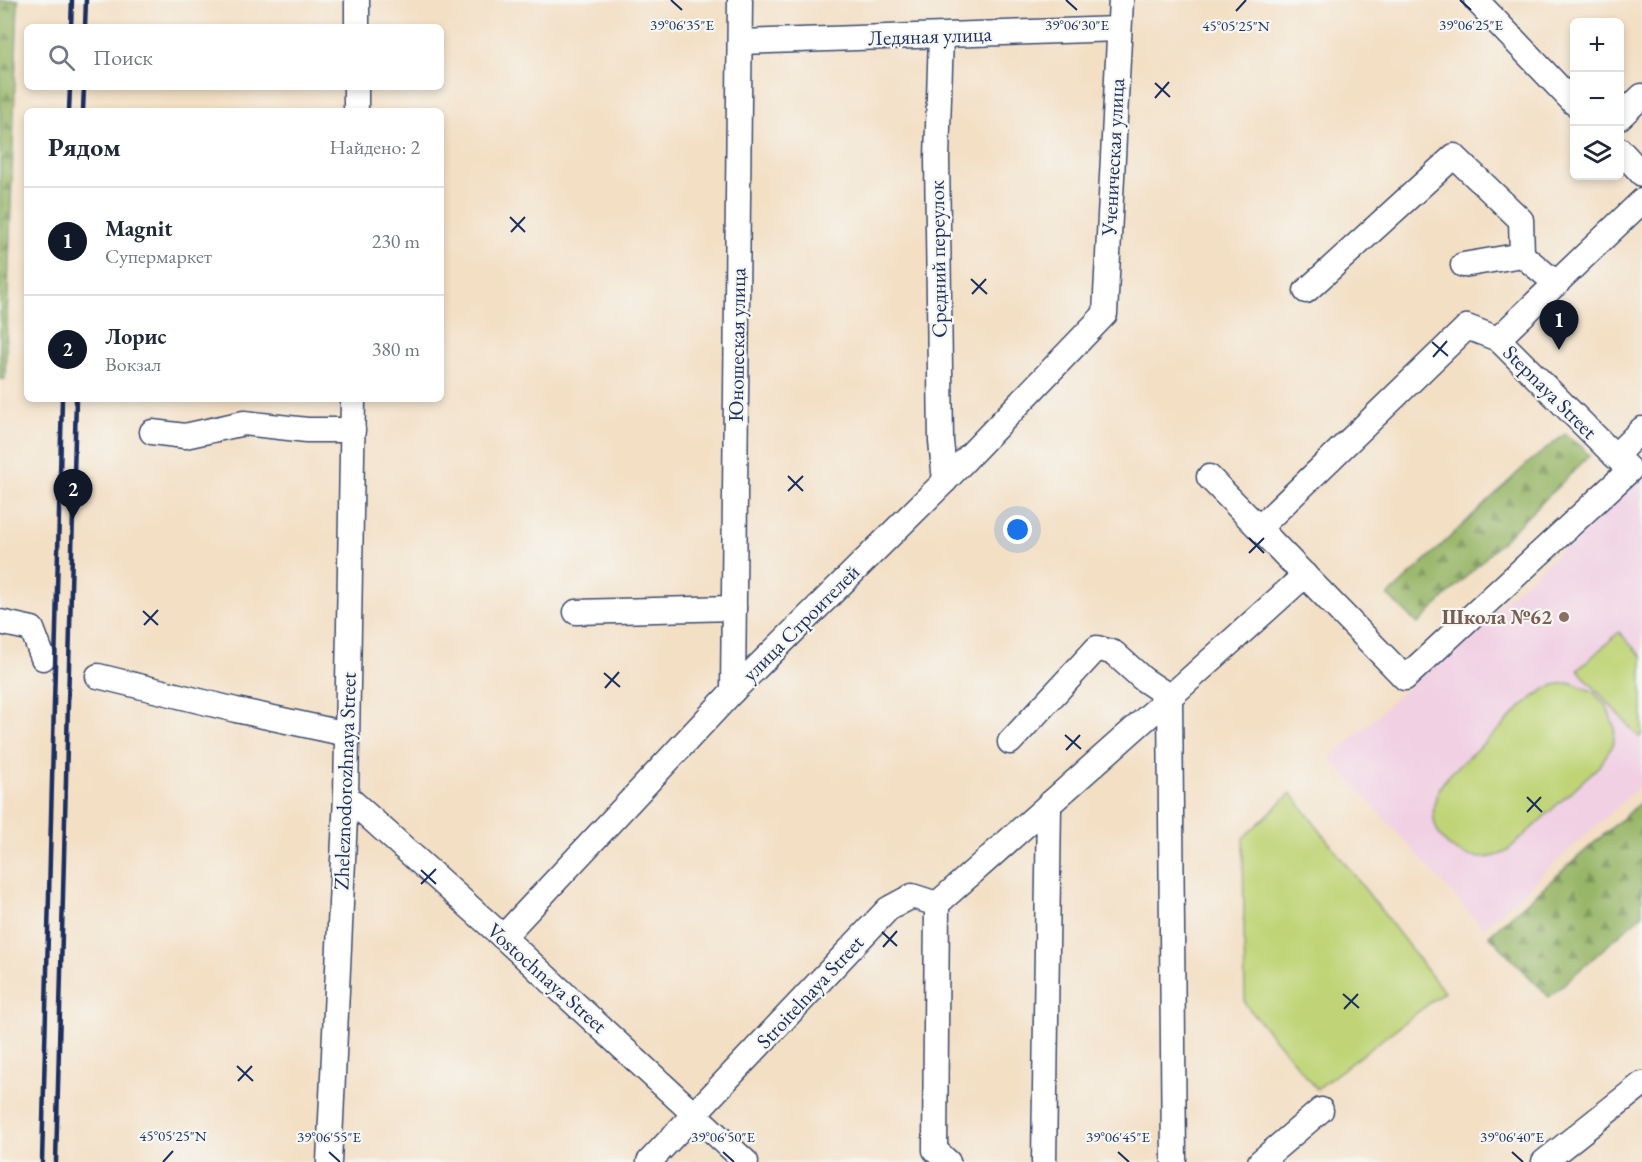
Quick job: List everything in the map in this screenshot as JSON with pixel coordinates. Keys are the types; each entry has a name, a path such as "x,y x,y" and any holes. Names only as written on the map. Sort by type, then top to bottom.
{"street":[{"path":"357,0 357,24"},
{"name":"Юношеская улица","path":"733,691 740,0"},
{"name":"Ученическая улица","path":"1105,314 1121,0"},
{"path":"1476,0 1570,98"},
{"name":"Ледяная улица","path":"740,42 1119,29"},
{"name":"Средний переулок","path":"941,36 937,159 941,441 945,481"},
{"path":"356,90 356,108"},
{"path":"1624,113 1642,96"},
{"path":"1624,154 1642,174"},
{"path":"1306,291 1454,156 1521,220 1522,255 1557,284"},
{"name":"Stepnaya Street","path":"1642,201 1498,339 1615,456 1642,429"},
{"path":"1463,265 1522,255"},
{"name":"улица Строителей","path":"503,937 733,691 945,481 1105,314"},
{"path":"1259,528 1467,327 1498,339"},
{"name":"Zheleznodorozhnaya Street","path":"330,1161 346,796 353,402"},
{"path":"152,432 185,436 244,423 307,430 353,430"},
{"path":"1209,477 1405,678 1630,470 1615,456"},
{"path":"948,1162 935,1150 937,904 1305,575"},
{"path":"576,612 734,608"},
{"path":"0,622 32,629 43,658"},
{"path":"1010,742 1097,648 1114,653 1143,679 1170,697"},
{"path":"98,676 236,710 347,734"},
{"path":"1170,697 1174,1162"},
{"name":"Vostochnaya Street","path":"346,796 503,937 746,1162"},
{"path":"1044,1162 1049,804"},
{"name":"Stroitelnaya Street","path":"649,1162 888,909 912,896 937,904"},
{"path":"1544,1162 1642,1084"},
{"path":"1260,1162 1321,1110"}],"shaded area":[{"name":"Школа №62","path":"1642,477 1642,784 1483,928 1330,758"}],"green space":[{"path":"0,0 18,0 5,379 0,379"},
{"path":"1565,434 1582,447 1589,456 1418,624 1388,596 1528,463"},
{"path":"1619,632 1642,657 1642,735 1639,737 1578,670"},
{"path":"1572,683 1594,692 1607,707 1615,729 1613,745 1600,765 1506,852 1492,857 1477,857 1463,854 1452,848 1442,838 1433,812 1439,789 1444,781 1535,695 1553,685"},
{"path":"1291,793 1444,992 1317,1089 1245,1004 1243,838"},
{"path":"1642,801 1642,915 1549,997 1489,935"}],"railway":[{"path":"71,24 72,0"},
{"path":"85,24 86,0"},
{"path":"69,108 70,90"},
{"path":"83,108 84,90"},
{"path":"42,1162 62,402"},
{"path":"56,1162 76,402"}],"place":[{"name":"Magnit","path":"1559,350"},
{"name":"Лорис","path":"73,519"},
{"name":"Школа №62","path":"1564,617"}]}
